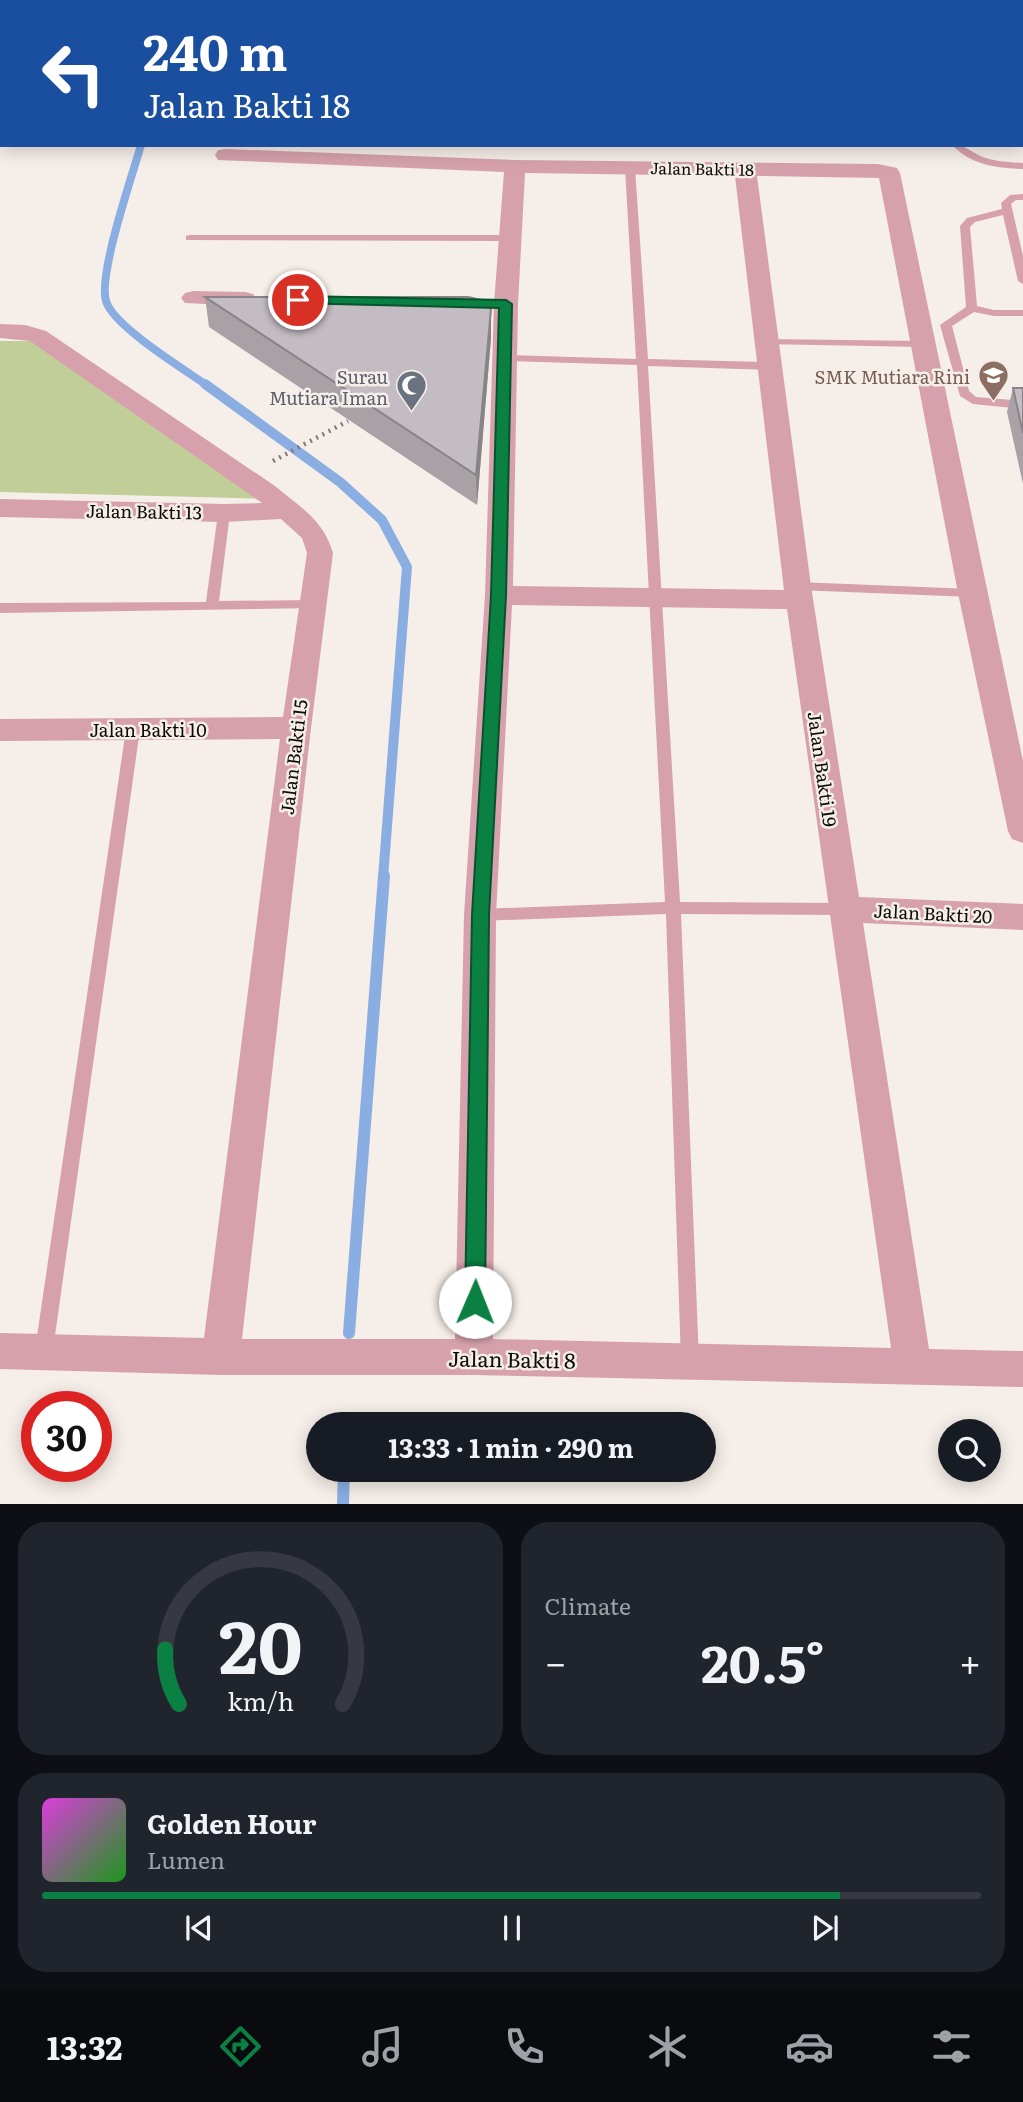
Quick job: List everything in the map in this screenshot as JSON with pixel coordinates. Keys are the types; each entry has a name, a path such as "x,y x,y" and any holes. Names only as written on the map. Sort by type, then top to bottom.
{"street":[{"name":"Jalan Bakti 18","path":"226,155 515,166 890,173 923,344"},
{"path":"474,1357 481,915 499,595 505,358 492,304 510,238 515,166"},
{"name":"Jalan Bakti 19","path":"745,169 798,593 913,1367"},
{"path":"193,298 261,299"},
{"name":"Jalan Bakti 15","path":"0,331 25,332 47,341 244,476 289,510 314,534 320,553 296,728 221,1357"},
{"path":"923,344 1023,831"},
{"name":"Jalan Bakti 13","path":"0,508 224,513 289,510"},
{"path":"499,595 657,598 798,593"},
{"name":"Jalan Bakti 10","path":"0,730 296,728"},
{"name":"Jalan Bakti 20","path":"843,909 1023,917"},
{"name":"Jalan Bakti 8","path":"0,1351 221,1357 474,1357 1023,1369"}],"lane":[{"path":"960,147 974,158 984,161 1023,166"},
{"path":"630,167 673,908 690,1362"},
{"path":"1023,197 1014,197 1006,203 1023,281"},
{"path":"972,308 965,226 971,220 1009,210"},
{"path":"190,237 510,238"},
{"path":"1023,313 994,313 972,308 946,325 964,393 972,400 1023,405"},
{"path":"505,358 642,363 923,344"},
{"path":"212,606 224,513"},
{"path":"798,593 972,593"},
{"path":"0,608 313,605"},
{"path":"44,1352 133,729"},
{"path":"481,915 673,908 843,909"}],"path":[{"path":"244,476 348,421"}],"green space":[{"path":"0,341 33,341 271,499 0,492"}],"building":[{"name":"Surau Mutiara Iman","path":"205,297 468,297 481,300 491,309 476,475"},
{"path":"1013,388 1023,388 1023,433"}],"waterway":[{"path":"140,147 111,248 105,288 106,301 111,311 135,335 205,384"},
{"path":"205,384 340,482 382,520 407,567 383,878"},
{"path":"349,1333 384,876"},
{"path":"343,1504 344,1482"}],"place":[{"name":"SMK Mutiara Rini","path":"993,403"},
{"name":"Surau Mutiara Iman","path":"411,413"}],"route":[{"path":"298,300 506,304 499,595 481,915 475,1302"}]}
